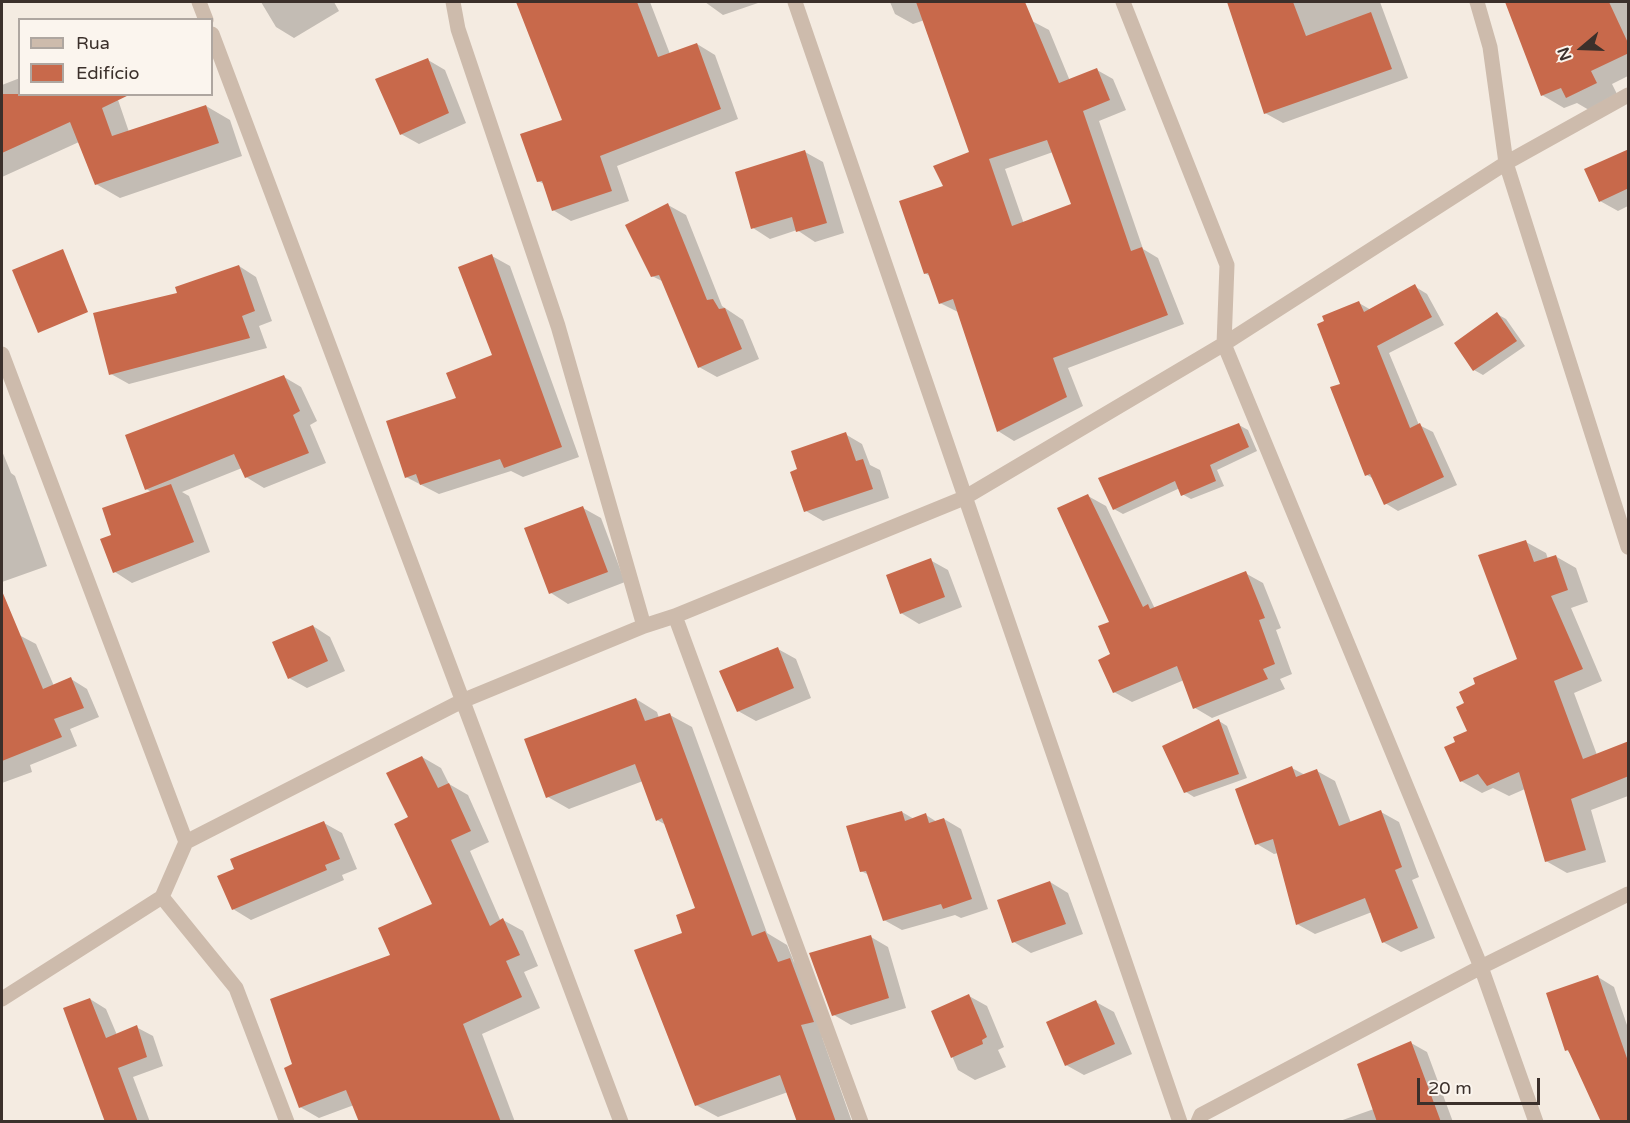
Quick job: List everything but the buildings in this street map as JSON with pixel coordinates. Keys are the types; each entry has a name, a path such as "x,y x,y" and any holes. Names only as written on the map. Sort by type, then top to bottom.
{"street":[{"path":"200,2 205,18"},
{"path":"453,2 458,29 558,327 644,626"},
{"path":"795,2 1180,1122"},
{"path":"1123,2 1227,265 1224,344 1481,968 1536,1122"},
{"path":"1477,2 1490,47 1506,163 1629,547"},
{"path":"213,37 621,1122"},
{"path":"2,999 162,897 186,842 462,701 964,498 1224,344 1506,163 1629,95"},
{"path":"2,354 186,842"},
{"path":"675,616 861,1122"},
{"path":"1198,1122 1201,1115 1481,968 1629,894"},
{"path":"162,897 236,988 287,1122"}]}
